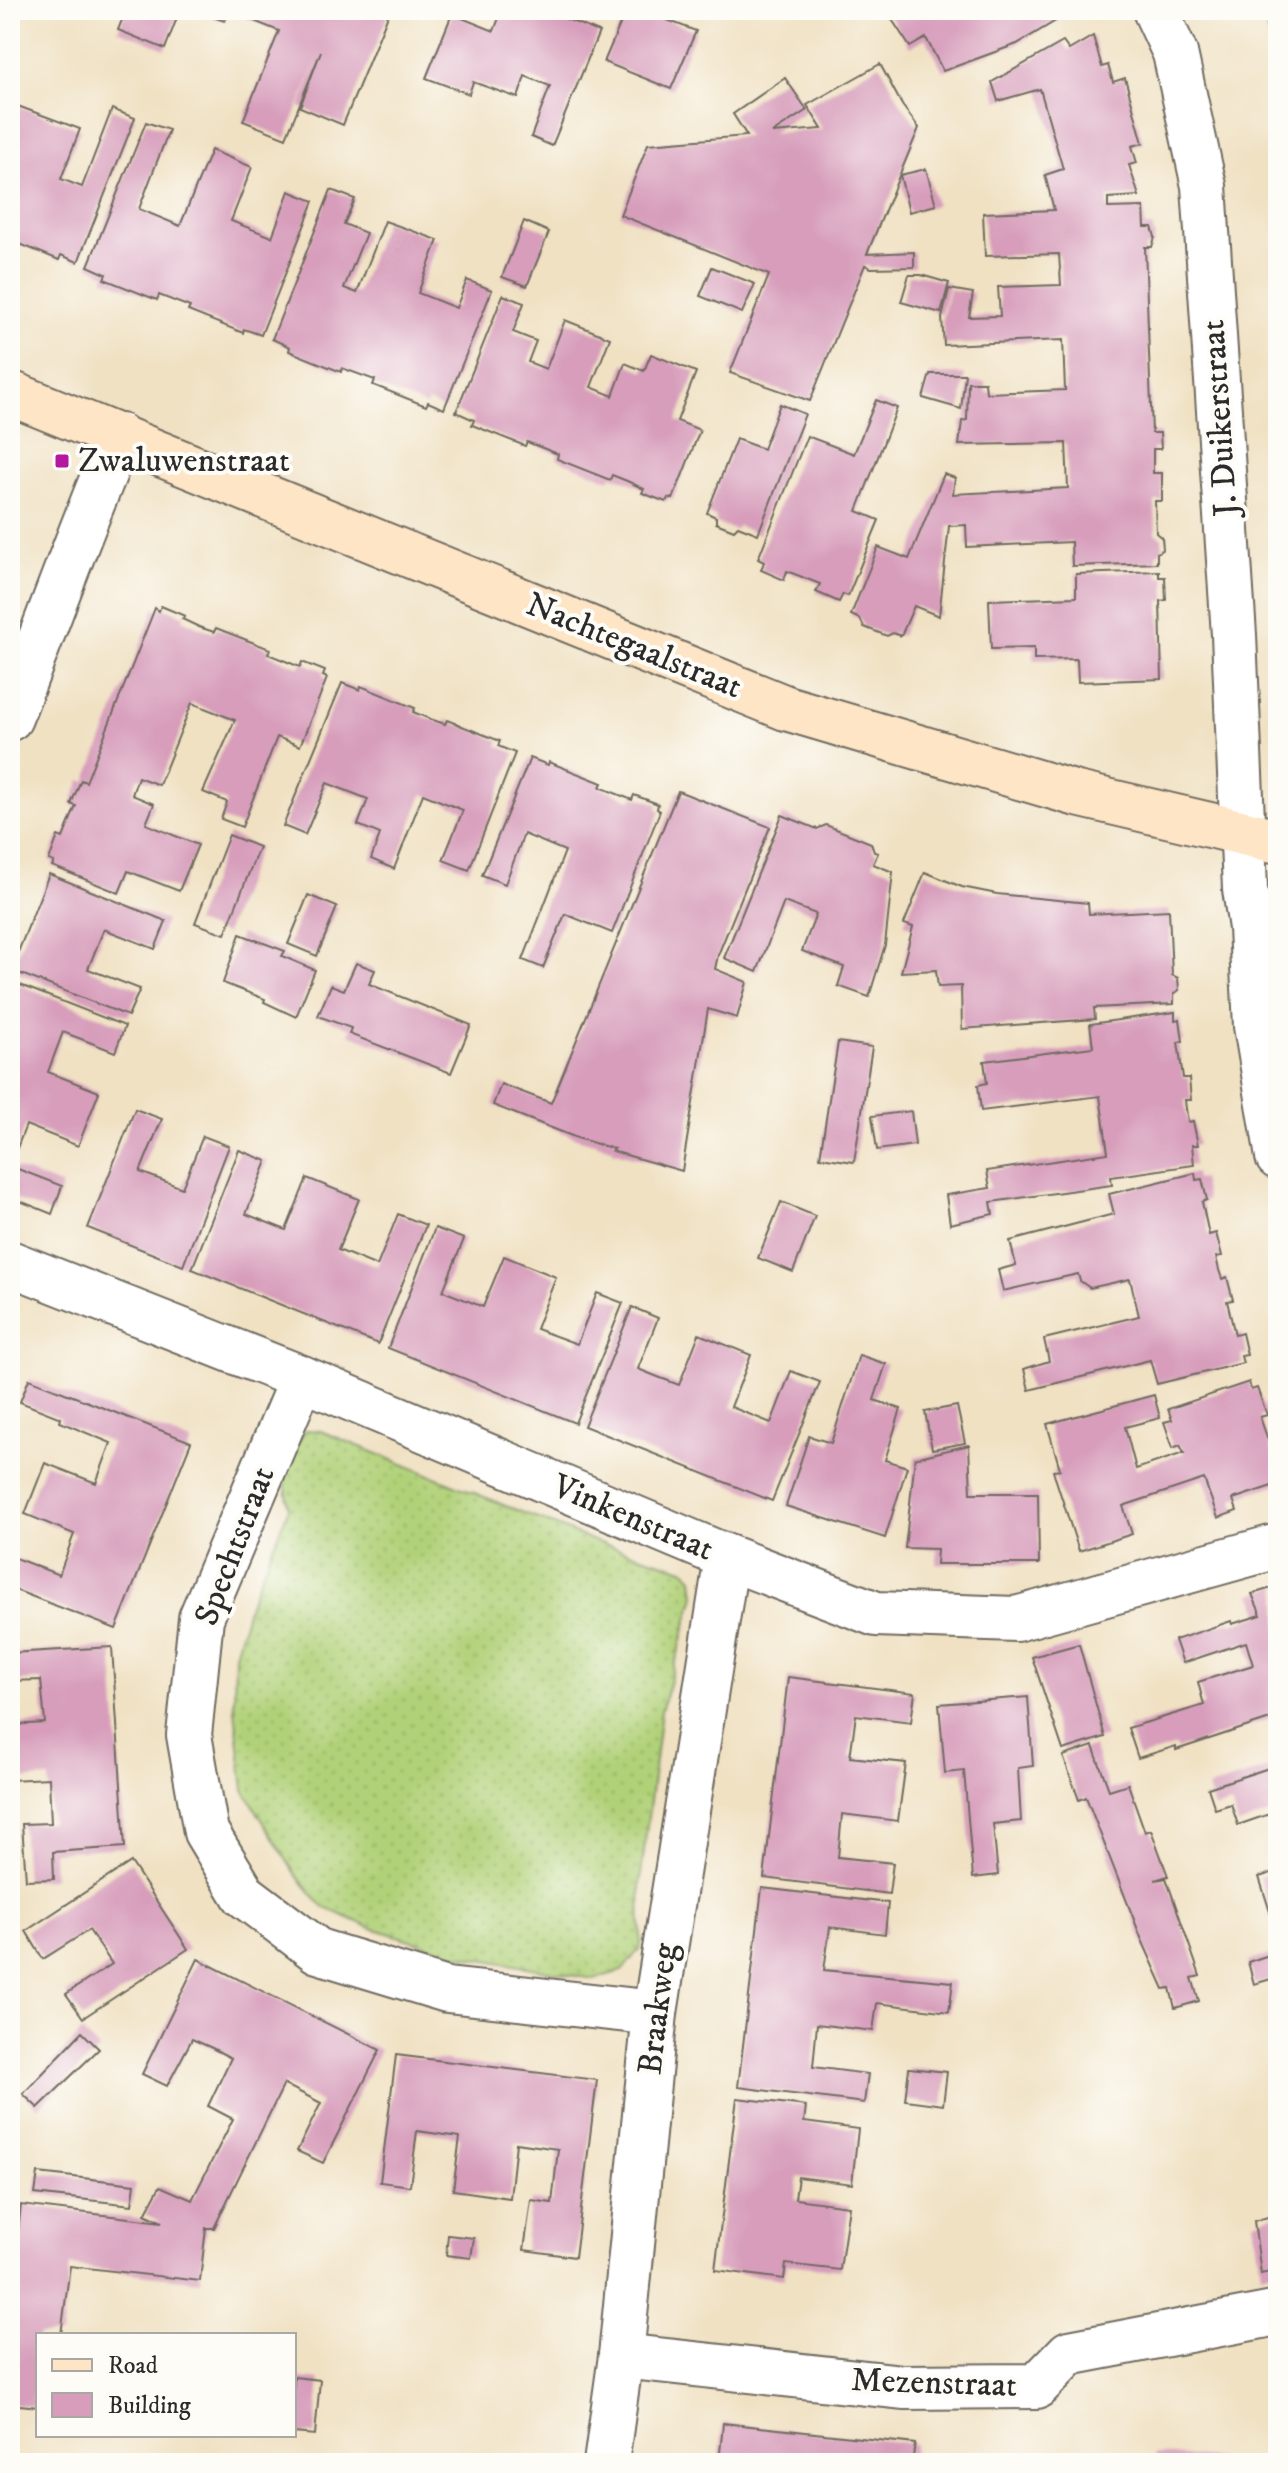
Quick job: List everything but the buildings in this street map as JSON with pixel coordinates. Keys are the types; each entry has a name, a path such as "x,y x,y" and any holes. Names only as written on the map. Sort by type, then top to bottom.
{"street":[{"name":"J. Duikerstraat","path":"1155,10 1175,53 1204,186 1234,635 1261,837 1245,889 1251,928 1256,1026 1278,1157"},
{"name":"Nachtegaalstraat","path":"10,393 786,708 1077,794 1261,837"},
{"path":"10,718 120,436"},
{"name":"Vinkenstraat","path":"10,1263 302,1378 727,1557 876,1614 1016,1619 1278,1546"},
{"name":"Spechtstraat","path":"302,1378 201,1618 189,1735 206,1832 244,1895 318,1951 447,1990 655,2013"},
{"name":"Braakweg","path":"606,2463 621,2356 655,2013 727,1557"},
{"name":"Mezenstraat","path":"621,2356 903,2387 1037,2386 1069,2353 1278,2313"}],"green space":[{"path":"306,1430 321,1431 591,1540 684,1569 693,1578 695,1596 661,1711 640,1883 641,1947 622,1971 594,1979 458,1955 369,1927 323,1907 295,1874 244,1790 234,1702 235,1654 249,1604 289,1508 283,1467"}],"water":[{"path":"1259,10 1278,10 1278,54"}],"place":[{"name":"Zwaluwenstraat","path":"62,461"}]}
